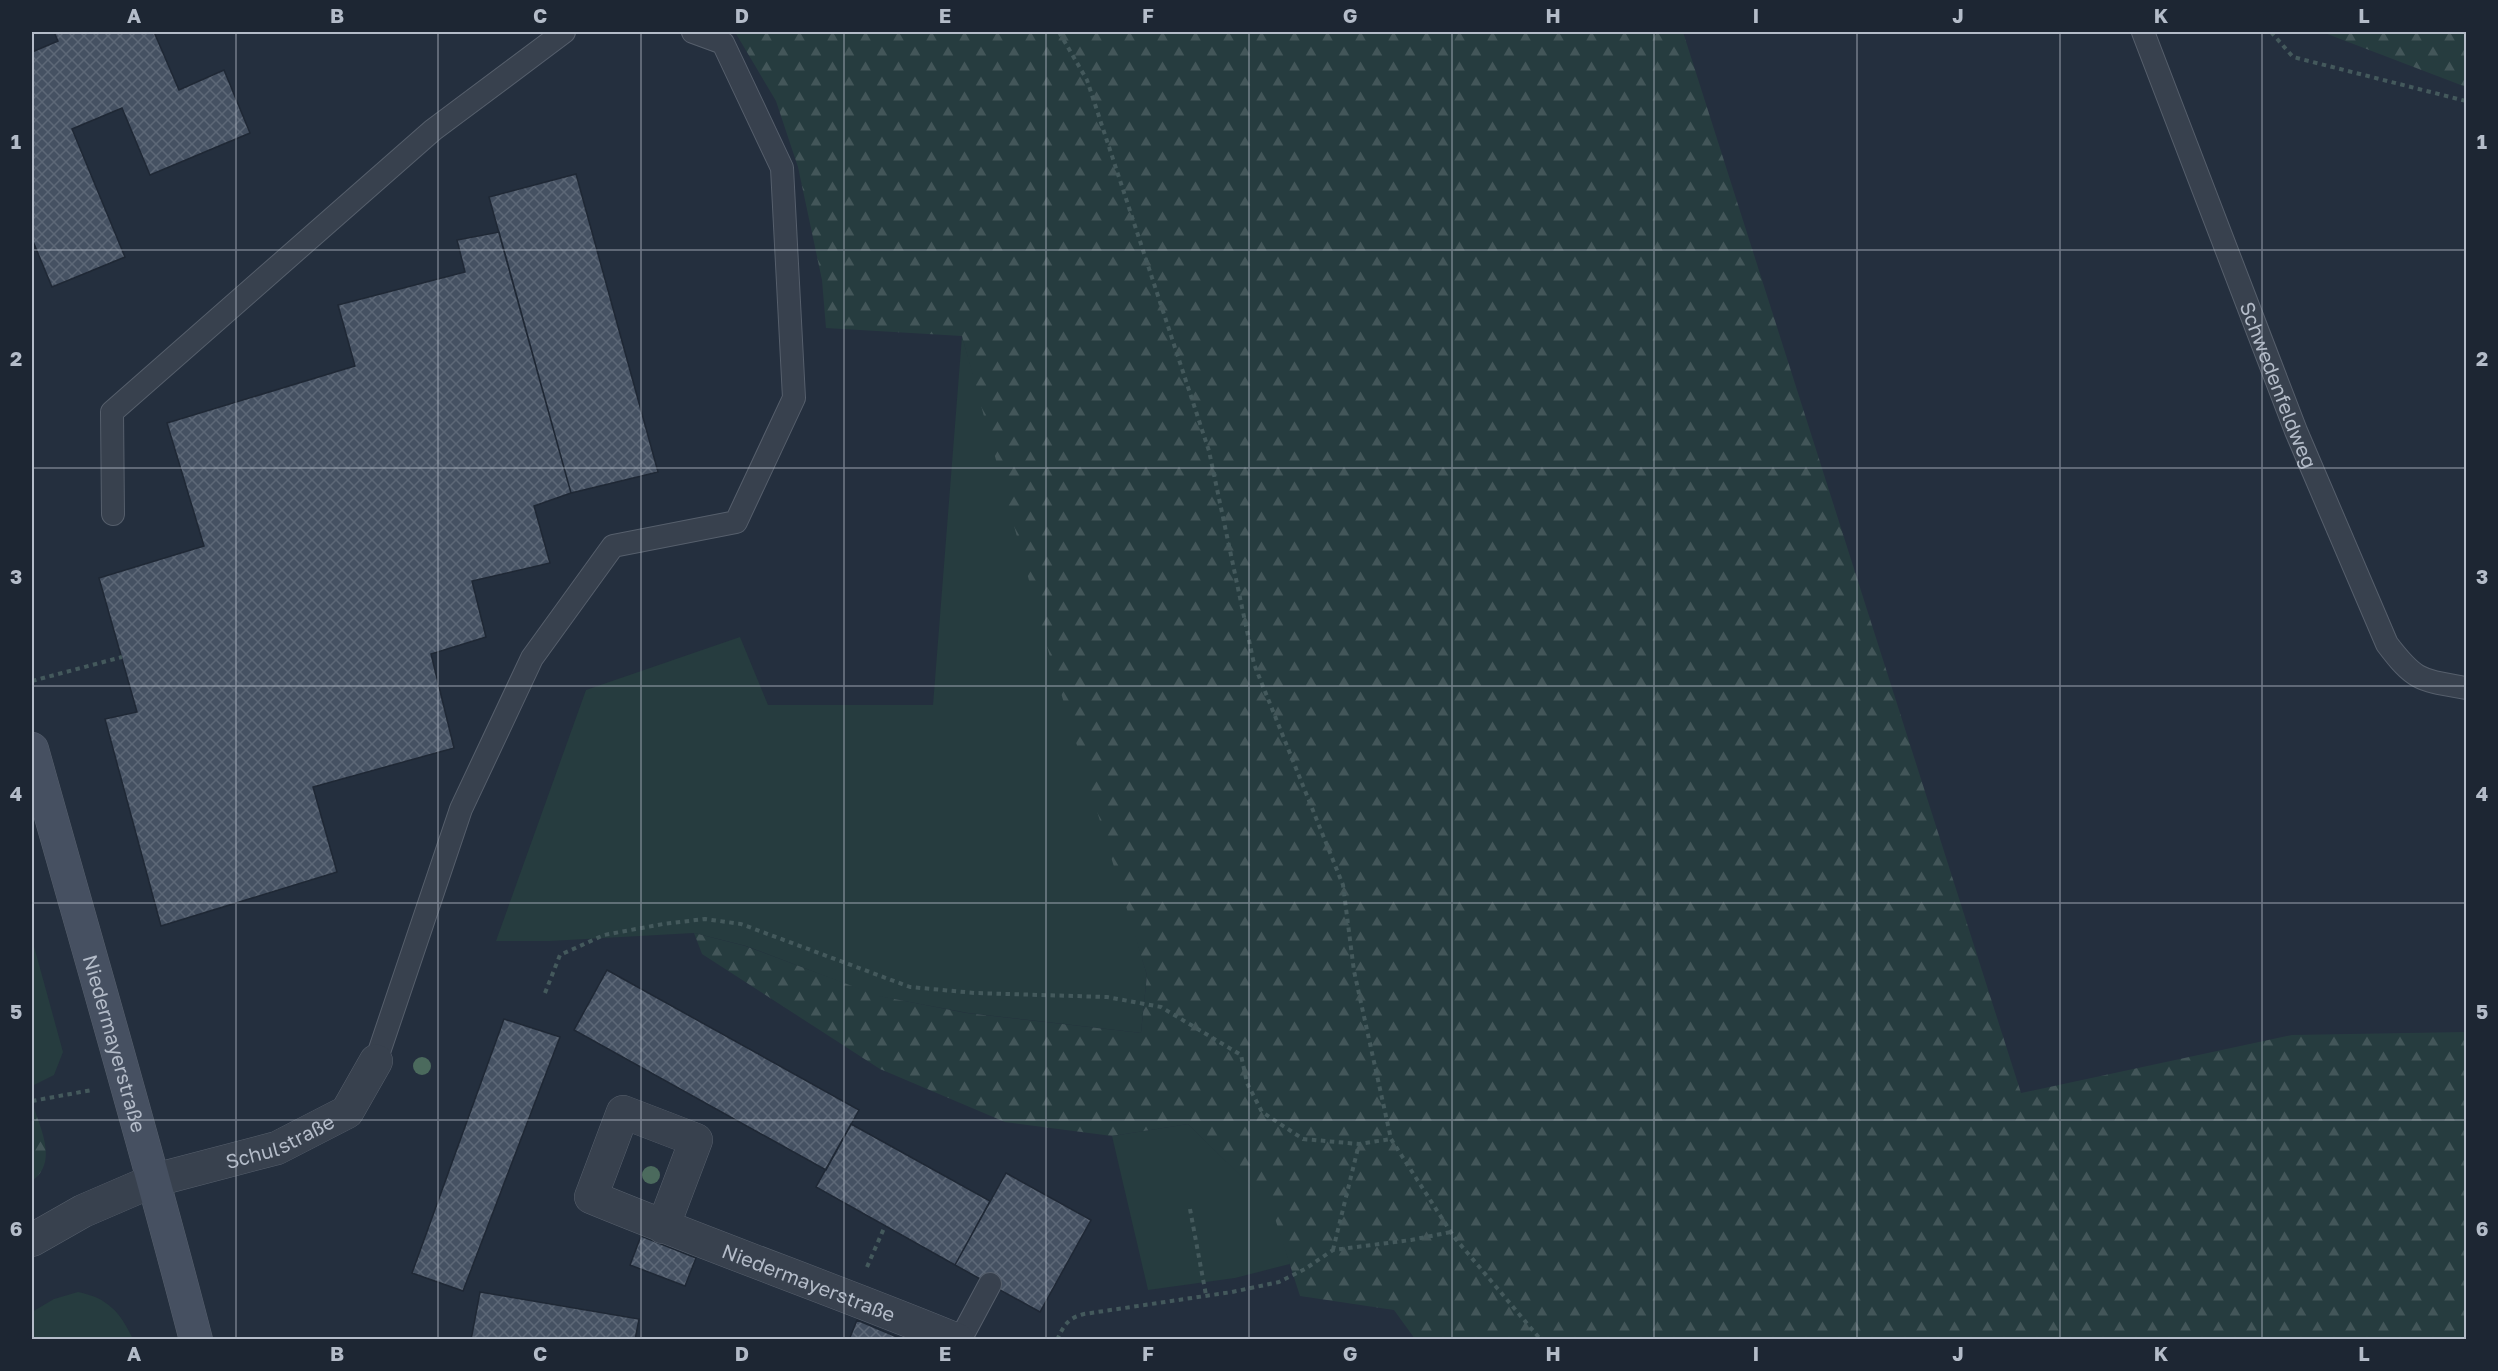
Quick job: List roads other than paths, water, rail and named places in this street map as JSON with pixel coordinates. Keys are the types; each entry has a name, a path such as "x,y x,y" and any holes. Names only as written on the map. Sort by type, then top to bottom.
{"main road":[{"name":"Niedermayerstraße","path":"32,749 125,1084 155,1180 196,1340"}],"street":[{"name":"Schulstraße","path":"32,1240 83,1211 155,1180 277,1149 347,1112 376,1061"},
{"name":"Niedermayerstraße","path":"663,1227 958,1340"}],"lane":[{"path":"113,513 112,412 433,130 564,32"},
{"path":"376,1061 461,809 532,658 613,546 736,522 794,398 782,168 723,43 693,32"},
{"name":"Schwedenfeldweg","path":"2143,32 2296,431 2386,644 2408,671 2429,682 2466,688"},
{"path":"958,1340 990,1284"}]}
